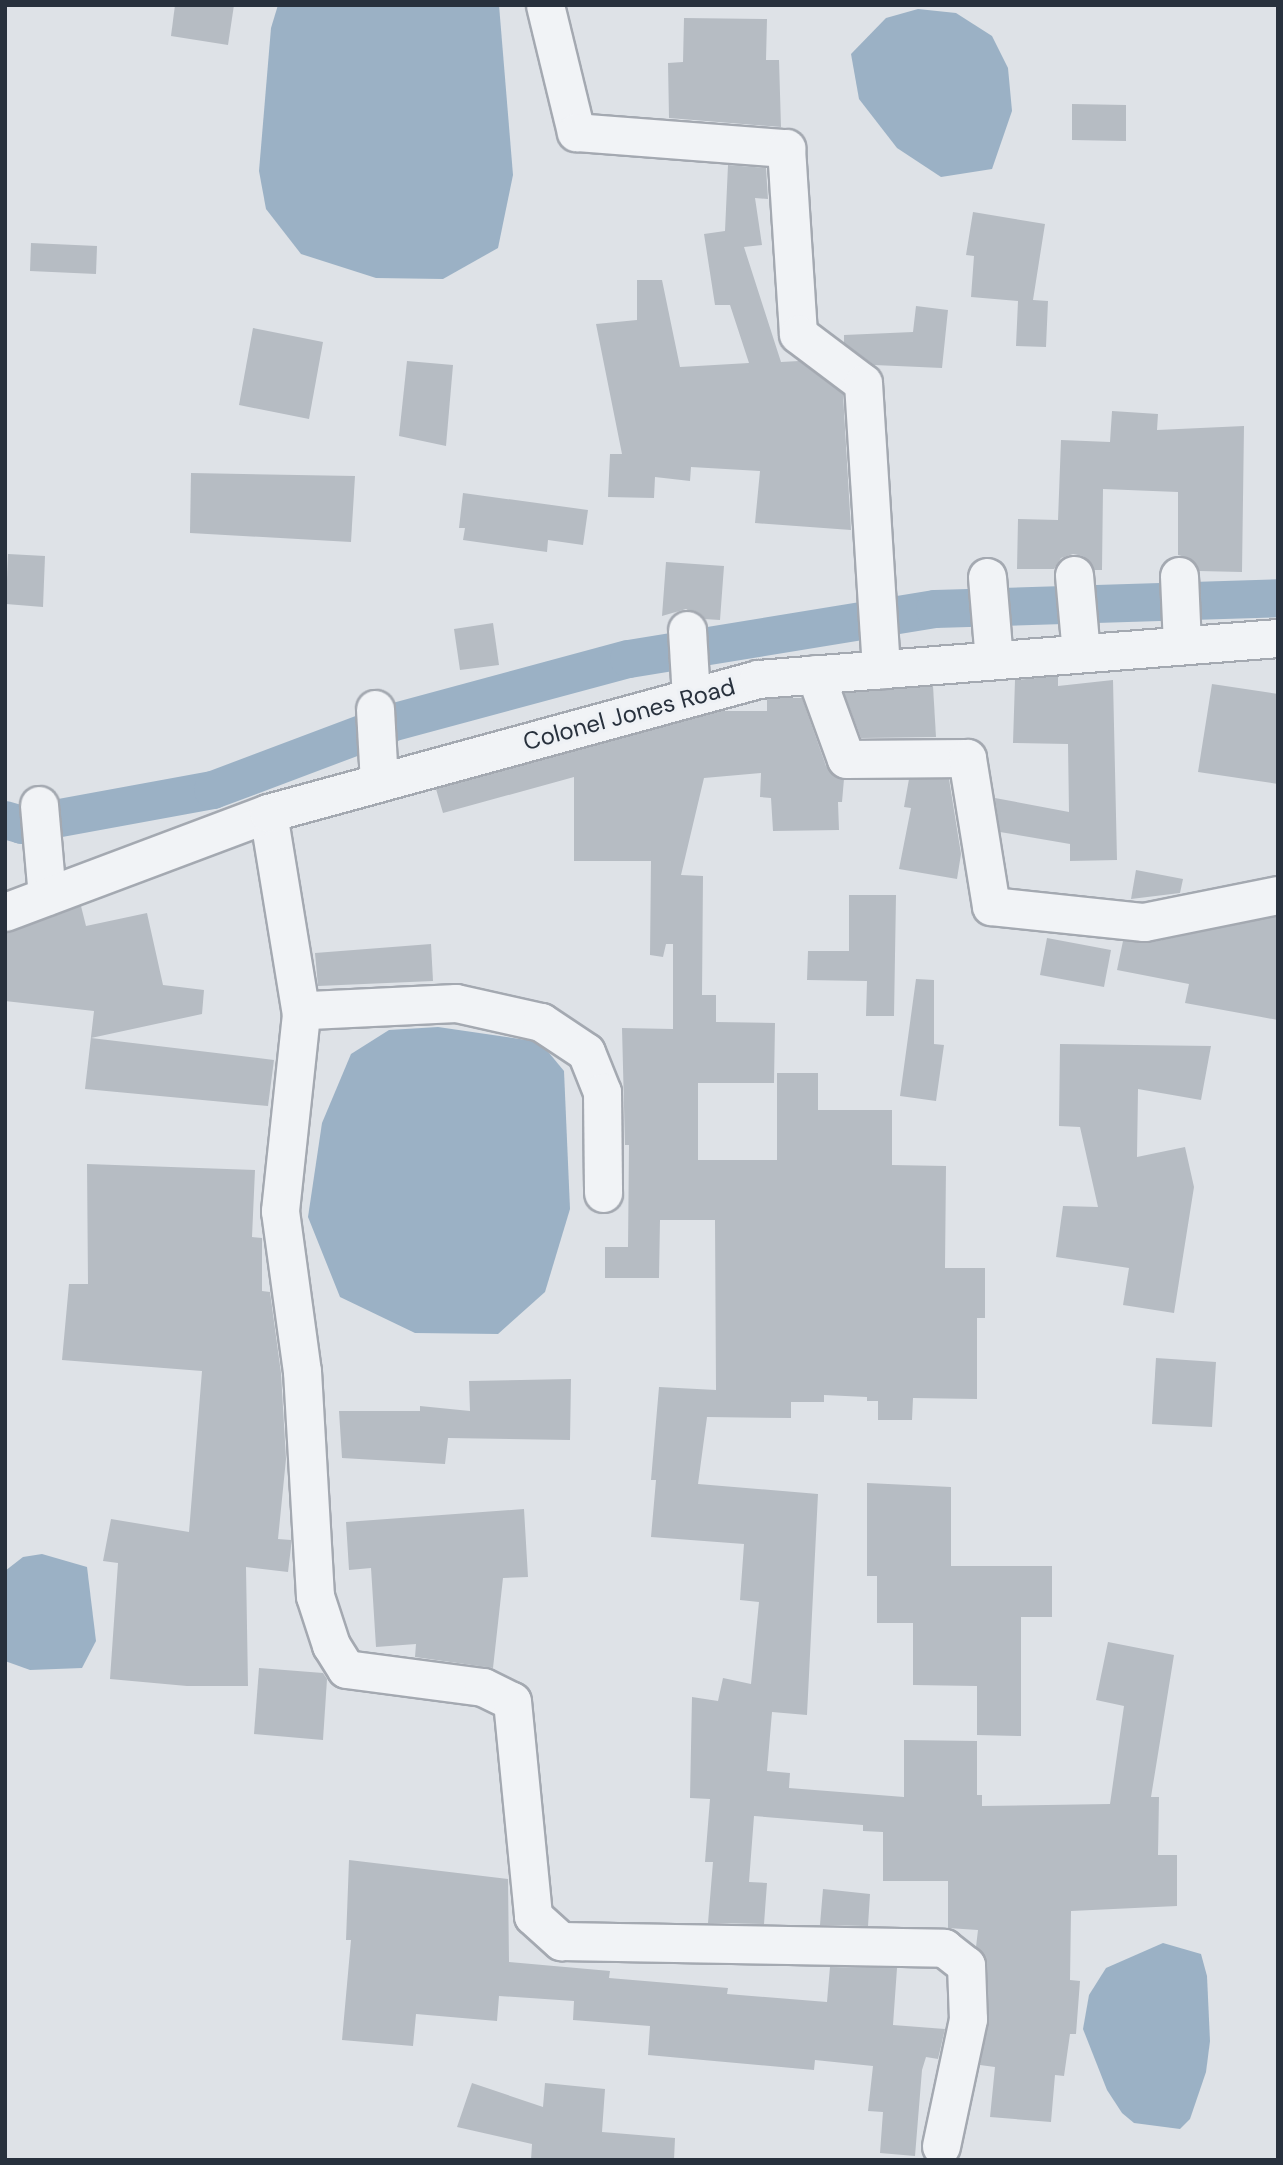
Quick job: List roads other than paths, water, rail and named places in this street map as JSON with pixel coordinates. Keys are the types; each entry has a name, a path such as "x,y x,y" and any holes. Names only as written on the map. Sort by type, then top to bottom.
{"street":[{"path":"545,5 576,132 786,148 798,334 863,383 880,660"},
{"path":"1074,575 1079,646"},
{"path":"1178,576 1182,641"},
{"path":"987,577 992,650"},
{"path":"687,630 690,695"},
{"name":"Colonel Jones Road","path":"5,912 45,882 378,777 758,679 815,674 880,660 992,650 1278,638"},
{"path":"815,674 846,759 967,758 991,906 1144,922 1278,895"},
{"path":"375,709 378,777"},
{"path":"39,806 45,882"},
{"path":"268,813 301,1014 280,1211 303,1371 315,1596 331,1646 346,1669 483,1688 512,1700 533,1916 561,1941 944,1948 966,1965 968,2019 941,2146"},
{"path":"301,1014 309,1010 456,1003 541,1022 586,1052 602,1092 603,1193"}],"water":[{"path":"278,5 499,5 513,175 498,248 443,279 376,278 301,254 266,209 259,171 271,28"},
{"path":"918,9 956,13 992,36 1008,68 1012,111 992,169 941,177 897,148 859,99 851,54 886,18"},
{"path":"438,1027 540,1042 564,1071 570,1209 545,1292 498,1334 415,1333 340,1297 308,1217 322,1123 351,1054 389,1030"},
{"path":"42,1554 87,1567 96,1641 82,1668 30,1670 5,1661 5,1571 23,1557"},
{"path":"1163,1943 1201,1954 1207,1976 1210,2041 1206,2072 1190,2119 1180,2129 1134,2123 1122,2113 1107,2090 1083,2029 1089,1995 1106,1968"}],"waterway":[{"path":"5,820 22,825 213,790 391,723 629,659 935,609 1278,598"}]}
